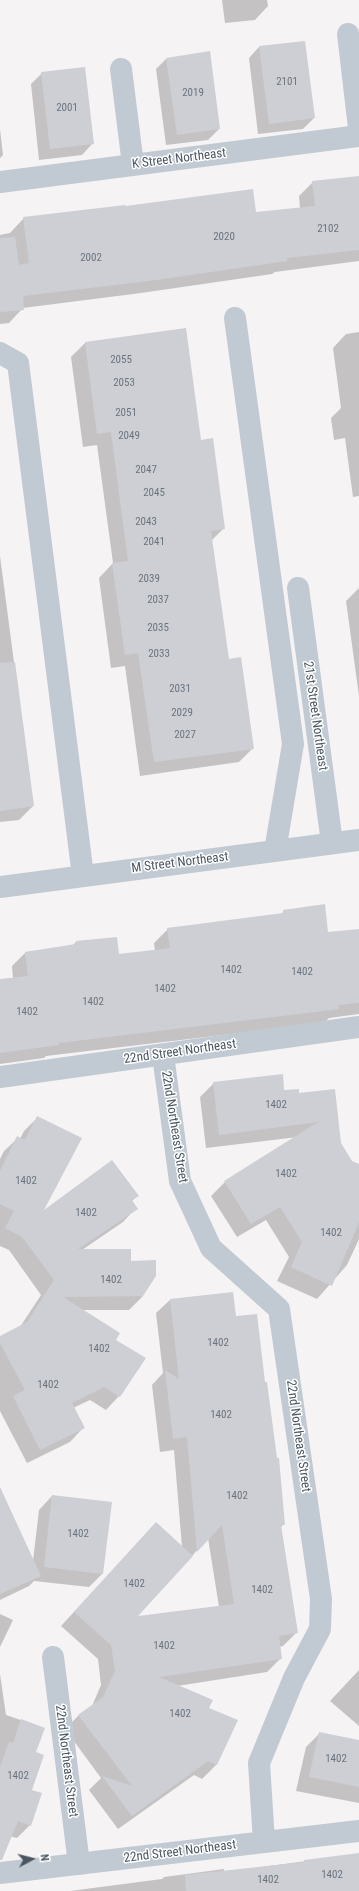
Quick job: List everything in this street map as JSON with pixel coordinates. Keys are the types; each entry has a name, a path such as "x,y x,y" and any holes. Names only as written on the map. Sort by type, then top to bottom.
{"street":[{"path":"348,34 359,128"},
{"path":"121,70 133,165"},
{"name":"K Street Northeast","path":"0,182 359,136"},
{"path":"235,318 292,744 275,851"},
{"path":"0,353 18,363 83,876"},
{"name":"21st Street Northeast","path":"298,588 332,843"},
{"name":"M Street Northeast","path":"0,887 359,840"},
{"name":"22nd Street Northeast","path":"0,1077 359,1028"},
{"name":"22nd Northeast Street","path":"163,1055 180,1181 183,1188 211,1248 279,1309 321,1599 320,1629 294,1678 259,1763 264,1842"},
{"name":"22nd Northeast Street","path":"53,1658 79,1864"},
{"name":"22nd Street Northeast","path":"0,1873 359,1831"}],"building":[{"path":"305,41 315,118 269,124 259,46"},
{"path":"210,51 220,129 177,135 166,58"},
{"path":"85,67 94,144 50,149 41,72"},
{"path":"359,176 359,250 287,258 287,261 156,280 23,296 24,310 0,312 0,238 15,237 19,265 29,263 23,217 126,206 253,189 256,212 315,206 312,181"},
{"path":"186,328 201,440 213,438 225,529 211,531 229,659 241,657 254,749 154,762 138,653 125,655 112,563 128,561 111,432 97,434 85,342"},
{"path":"15,662 34,806 0,811 0,663"},
{"path":"325,904 328,932 359,929 359,1003 338,1005 339,1009 59,1043 59,1045 0,1053 0,979 28,976 25,952 76,944 76,941 117,937 119,954 170,948 167,928 283,913 283,910"},
{"path":"283,1074 284,1090 299,1089 299,1093 335,1089 341,1143 352,1161 359,1164 359,1222 332,1286 291,1267 302,1242 280,1207 251,1224 224,1181 318,1122 219,1135 213,1082"},
{"path":"37,1116 82,1138 44,1210 112,1160 139,1196 132,1200 138,1209 78,1249 131,1249 131,1261 156,1260 156,1276 143,1296 63,1297 120,1333 116,1340 146,1358 120,1397 104,1387 72,1403 85,1428 40,1450 13,1396 25,1390 0,1343 0,1336 27,1322 54,1280 22,1237 5,1228 14,1211 0,1204 0,1171 17,1136 25,1140"},
{"path":"233,1292 236,1316 257,1314 265,1382 267,1382 277,1458 279,1458 285,1525 281,1525 298,1633 279,1636 282,1659 159,1677 213,1700 209,1708 238,1720 217,1765 208,1761 132,1816 102,1776 132,1786 78,1715 103,1697 115,1671 111,1645 74,1612 156,1522 193,1556 138,1616 234,1604 222,1525 197,1552 187,1437 173,1439 165,1370 179,1379 170,1299"},
{"path":"0,1487 41,1576 0,1594"},
{"path":"52,1495 112,1502 103,1574 44,1567"},
{"path":"21,1719 45,1728 36,1752 44,1755 32,1790 42,1793 31,1826 18,1821 2,1860 0,1860 0,1767 9,1742 13,1743"},
{"path":"319,1732 359,1740 359,1787 309,1777"},
{"path":"359,1853 359,1891 186,1891 185,1875 304,1862 304,1860"}]}
